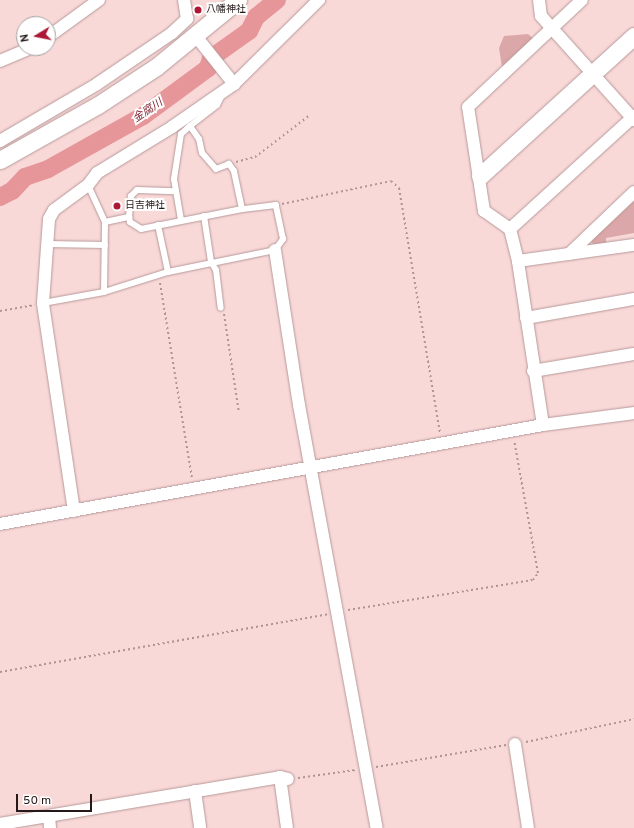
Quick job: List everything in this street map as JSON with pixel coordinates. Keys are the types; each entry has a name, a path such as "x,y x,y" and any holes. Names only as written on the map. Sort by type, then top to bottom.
{"street":[{"path":"56,30 99,0"},
{"path":"0,141 97,84 172,33 188,19 184,0"},
{"path":"0,160 98,104 156,67 198,38 238,0"},
{"path":"74,511 43,303 46,244 49,219 54,210 88,185 97,174 172,127 229,84 319,0"},
{"path":"510,229 634,118 540,16 539,0"},
{"path":"543,426 533,371 518,261 510,229 484,211 480,176 468,107 582,0"},
{"path":"480,176 634,36"},
{"path":"198,38 229,84"},
{"path":"0,61 16,54"},
{"path":"569,254 634,192"},
{"path":"518,261 634,244"},
{"path":"275,250 310,467 377,828"},
{"path":"526,318 634,298"},
{"path":"533,371 634,354"},
{"path":"0,524 512,431 634,413"},
{"path":"515,744 528,828"},
{"path":"0,824 195,791 284,778 287,828"},
{"path":"195,791 200,828"},
{"path":"49,816 50,828"}],"lane":[{"path":"180,220 175,191 181,134 217,105 229,84"},
{"path":"190,126 199,140 202,153 216,169 229,164 234,171 242,209"},
{"path":"88,185 105,222 104,292"},
{"path":"43,303 104,292 159,277 168,272 275,250 283,239 276,205 242,209 180,220 141,229 130,222 129,216 131,196 137,190 175,191"},
{"path":"105,222 129,216"},
{"path":"204,216 211,262 216,270 221,308"},
{"path":"158,224 168,272"},
{"path":"46,244 105,245"}],"path":[{"path":"229,164 255,157 310,115"},
{"path":"276,205 392,181 399,188 441,444"},
{"path":"159,277 194,489"},
{"path":"0,311 43,303"},
{"path":"221,308 233,359 238,414"},
{"path":"0,672 337,612 533,580 538,573 512,431"},
{"path":"284,778 367,768 515,744 634,719"}],"shaded area":[{"path":"528,34 534,39 502,67 499,48 504,36"},
{"path":"634,201 634,233 606,238 606,244 593,244 591,241"}],"waterway":[{"name":"金腐川","path":"0,197 12,191 25,177 48,169 143,116 208,68 211,58 249,31 256,17 277,0"}],"place":[{"name":"八幡神社","path":"198,10"},
{"name":"日吉神社","path":"117,206"}]}
